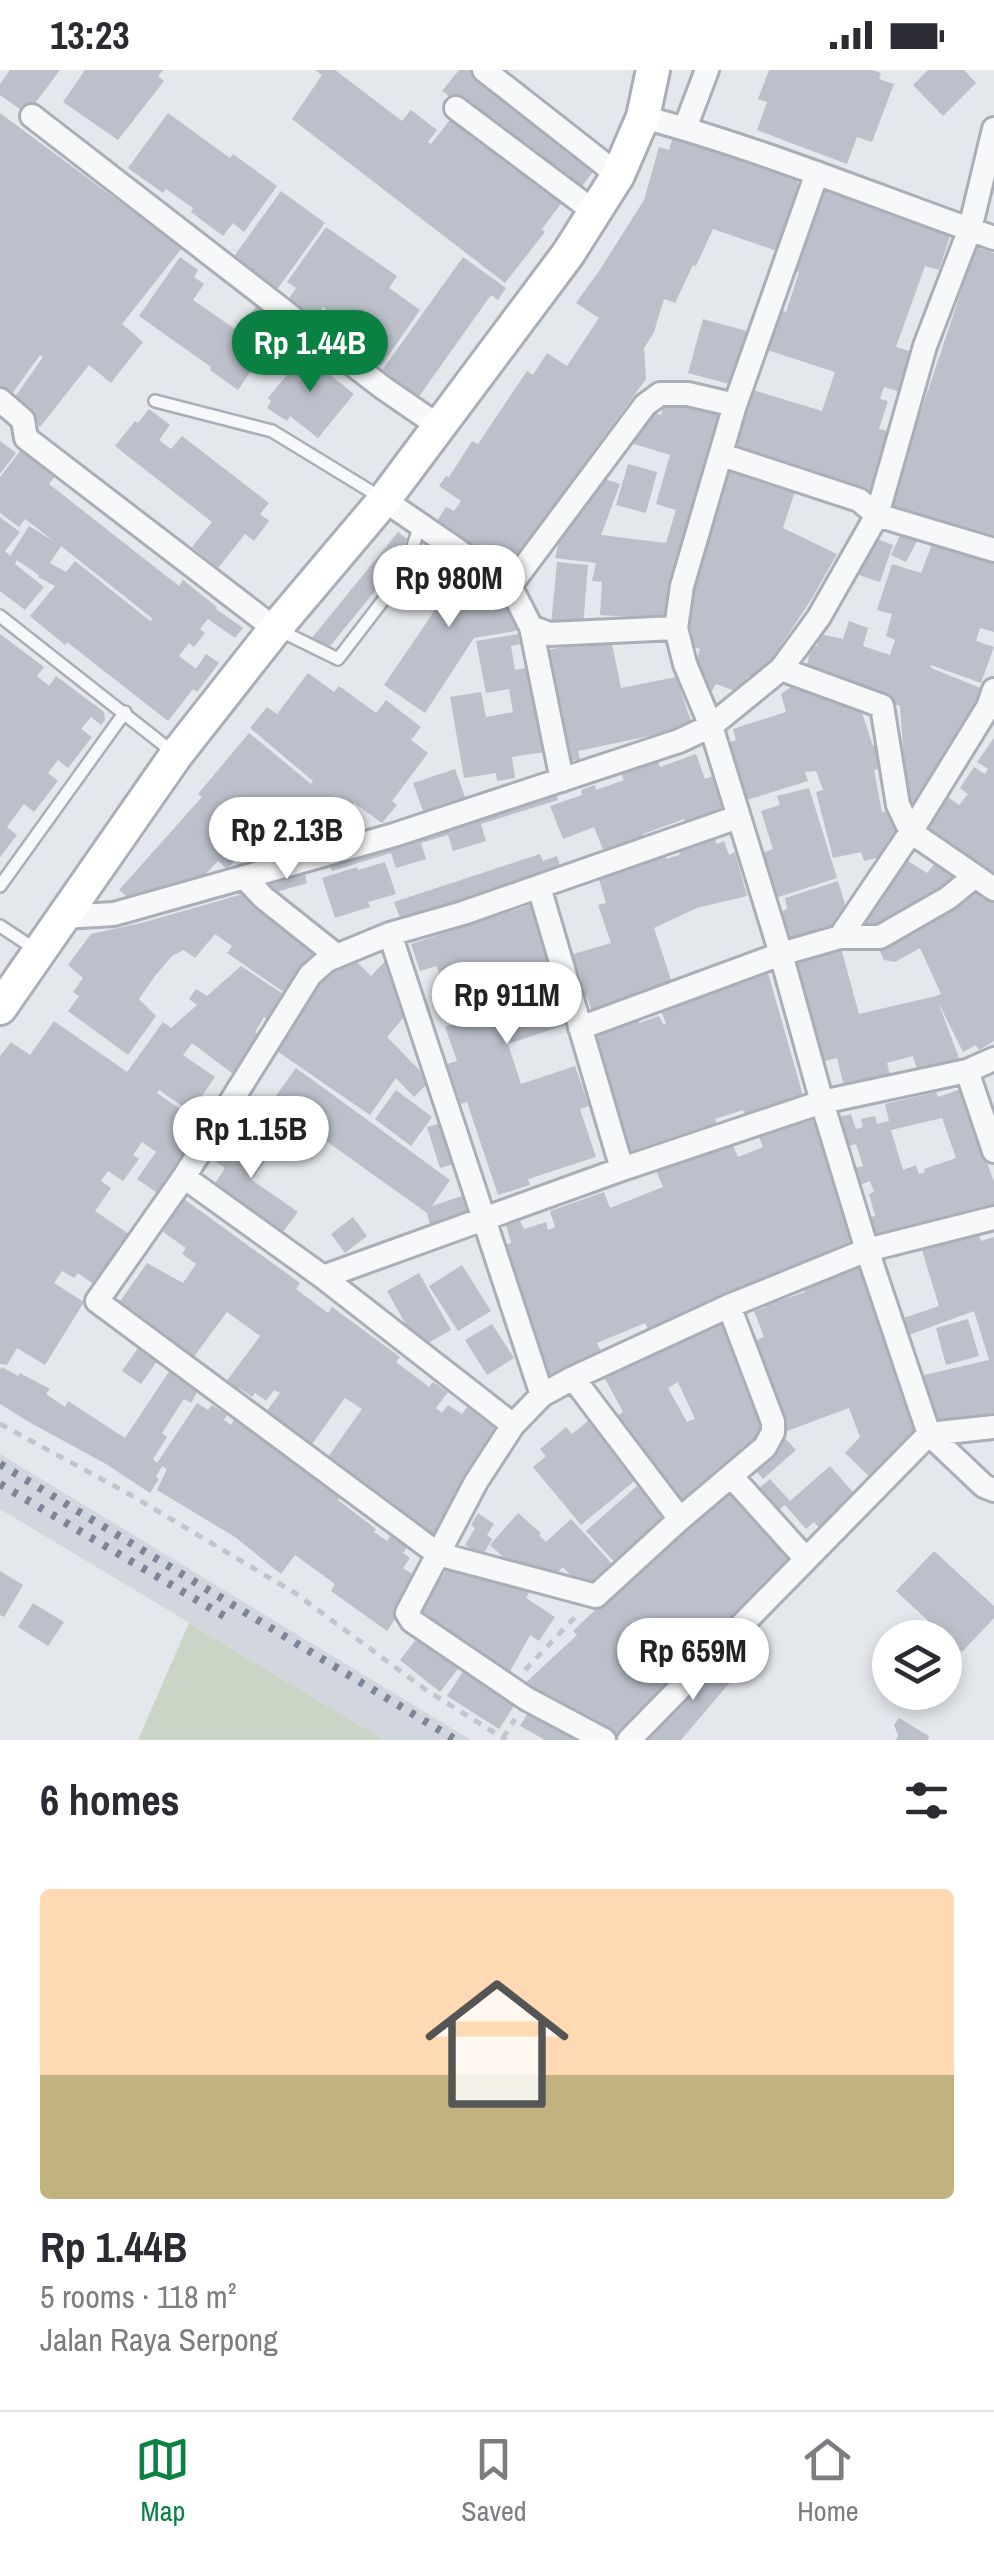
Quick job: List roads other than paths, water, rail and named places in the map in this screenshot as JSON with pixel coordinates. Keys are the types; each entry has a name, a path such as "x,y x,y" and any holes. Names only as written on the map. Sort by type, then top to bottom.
{"main road":[{"path":"0,1008 176,755 384,500 596,214 618,175 642,117 653,70"}],"street":[{"path":"484,70 618,175"},
{"path":"685,128 707,70"},
{"path":"456,108 596,214"},
{"path":"32,116 382,387 440,427"},
{"path":"642,117 817,173 994,238"},
{"path":"63,917 114,914 394,835 680,741 711,726 748,698 781,669 818,618 877,514 925,346 970,229 994,129"},
{"path":"817,173 735,405 682,586 676,628 685,664 711,726 867,1250 929,1434 984,1486 994,1490"},
{"path":"510,586 645,405 660,394 688,394 735,405"},
{"path":"0,400 22,420 26,438 276,628"},
{"path":"722,455 859,500 877,514 994,550"},
{"path":"384,500 510,586 531,627 562,780"},
{"path":"531,627 549,634 676,628"},
{"path":"781,669 882,706 898,805 911,832 984,883"},
{"path":"840,937 992,703"},
{"path":"729,1306 774,1422 774,1432 766,1447 596,1596 438,1554 97,1301 184,1177 310,975 327,960 390,934 463,913 738,817"},
{"path":"244,877 264,898 337,956"},
{"path":"580,1028 781,954 840,937 880,937 948,898 984,883"},
{"path":"539,887 622,1169"},
{"path":"390,934 542,1396"},
{"path":"324,1277 622,1169 822,1102 967,1071 994,1060"},
{"path":"967,1071 994,1151"},
{"path":"184,1177 324,1277 513,1425"},
{"path":"604,1740 527,1699 406,1614 476,1482 513,1425 542,1396 573,1378 729,1306 867,1250 994,1218"},
{"path":"573,1378 680,1519"},
{"path":"629,1740 929,1434 994,1427"},
{"path":"732,1477 806,1560"}],"lane":[{"path":"155,401 272,430 384,500"},
{"path":"276,628 338,659 404,574 420,525"},
{"path":"0,616 176,755"},
{"path":"0,886 124,712"},
{"path":"0,926 39,952"}],"railway":[{"path":"0,1464 456,1740"},
{"path":"0,1484 224,1616"}]}
